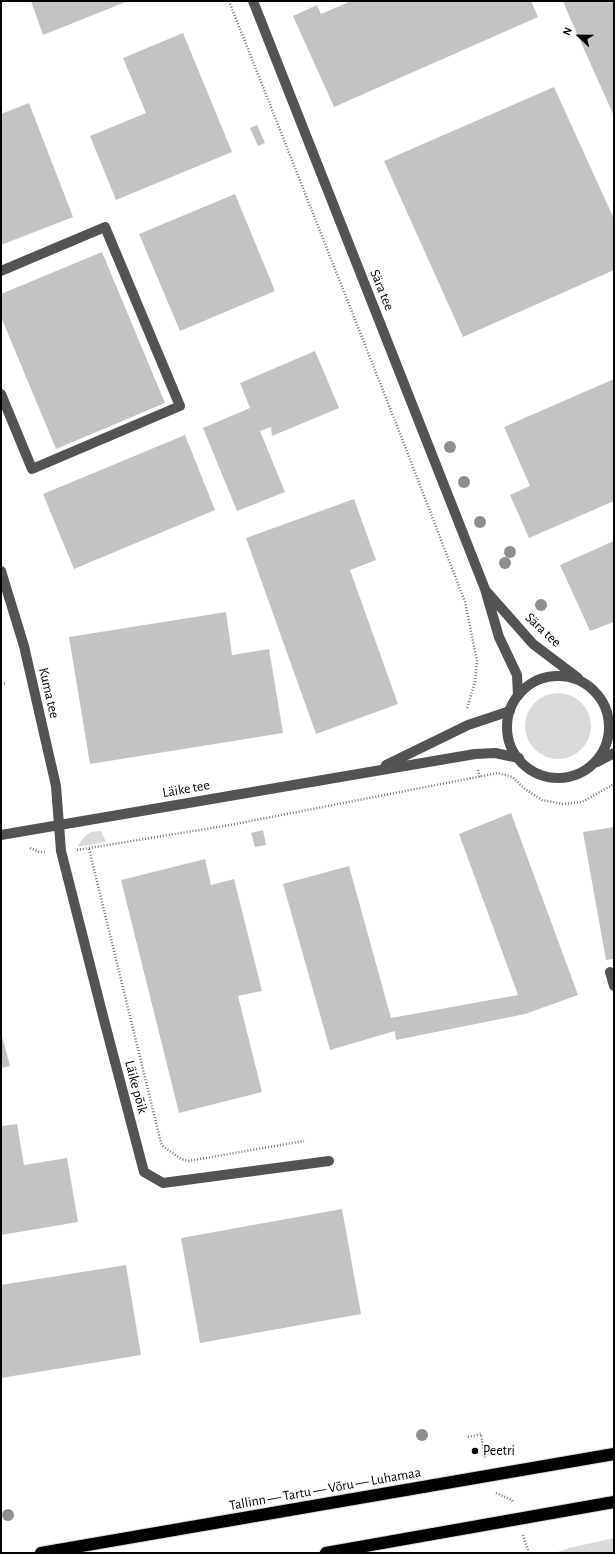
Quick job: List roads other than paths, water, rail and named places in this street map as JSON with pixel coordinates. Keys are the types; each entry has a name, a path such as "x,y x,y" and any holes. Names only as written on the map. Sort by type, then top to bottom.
{"highway":[{"name":"Tallinn — Tartu — Võru — Luhamaa","path":"42,1553 614,1454"},
{"path":"326,1553 614,1502"}],"street":[{"name":"Sära tee","path":"253,1 485,589 499,637 517,675 518,696"},
{"path":"1,271 106,227 180,406 32,468 1,394"},
{"name":"Kuma tee","path":"1,571 24,646 56,786 60,825"},
{"name":"Sära tee","path":"485,589 533,644 588,685"},
{"path":"592,765 603,752 608,737 609,720 604,704 597,694 588,685 574,678 558,676 543,678 529,685 518,696 510,710 507,727 510,744 518,758 530,769 545,776 562,778 578,774 614,753"},
{"path":"604,704 614,708"},
{"name":"Läike tee","path":"375,771 468,725 510,710"},
{"name":"Läike tee","path":"1,835 475,754 495,753 518,758"},
{"name":"Läike põik","path":"60,825 61,852 144,1172 163,1182 329,1161"},
{"path":"610,972 614,986"}],"place":[{"name":"Peetri","path":"475,1451"}]}
